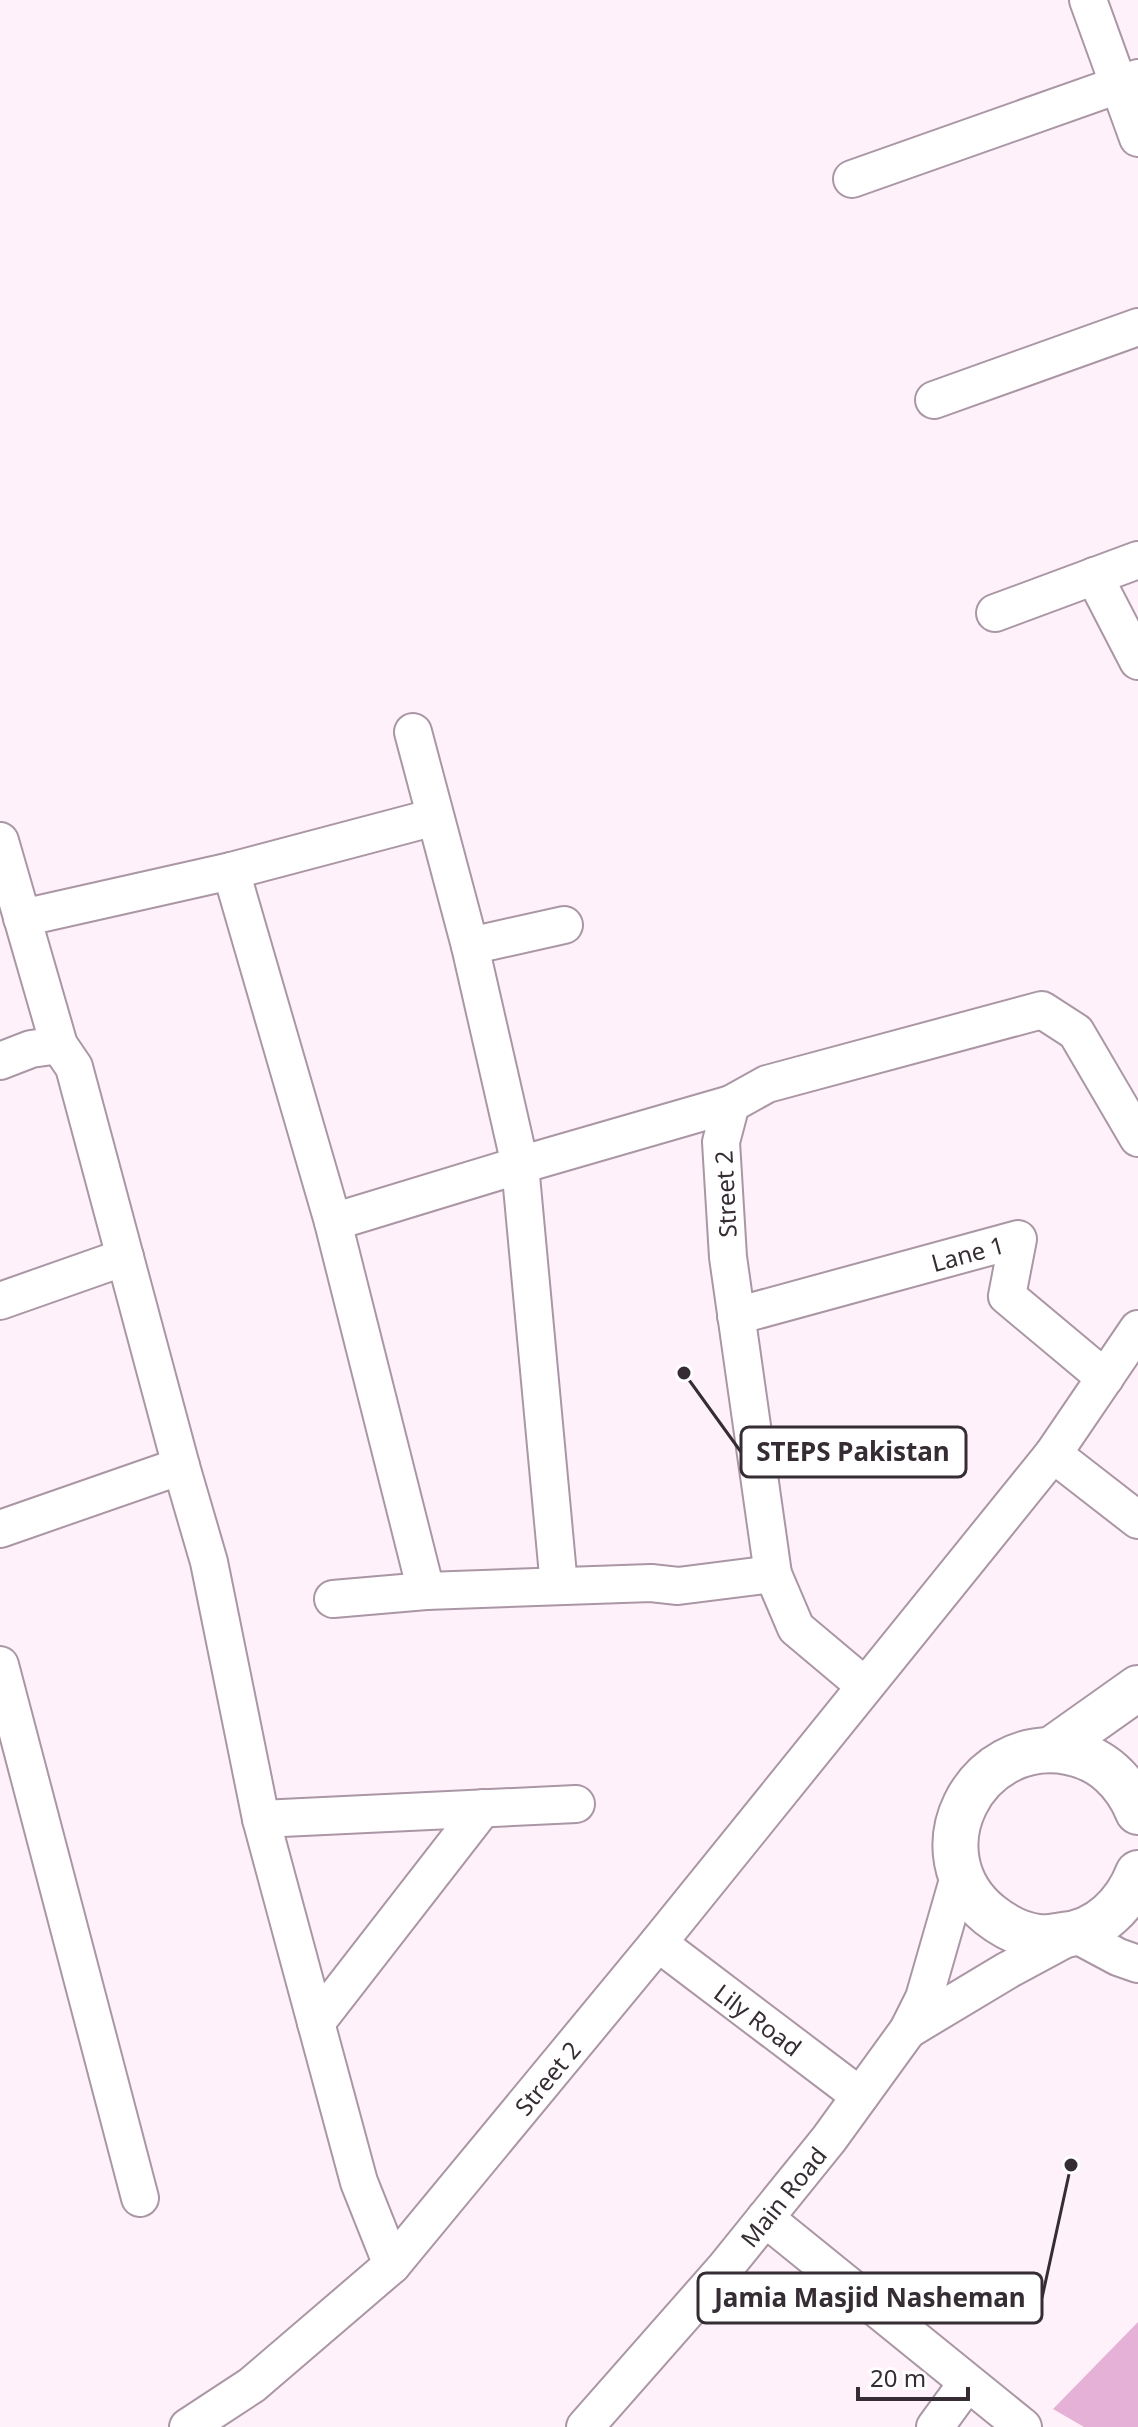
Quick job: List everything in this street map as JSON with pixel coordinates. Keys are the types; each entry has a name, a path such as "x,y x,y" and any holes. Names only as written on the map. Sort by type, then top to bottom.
{"street":[{"path":"1088,0 1128,81 1138,138"},
{"path":"852,179 1128,81"},
{"path":"934,400 1138,327"},
{"path":"995,613 1138,560"},
{"path":"1094,576 1138,661"},
{"path":"413,732 470,946 520,1165 559,1586"},
{"path":"22,918 231,871 435,817"},
{"path":"0,843 59,1045 74,1067 209,1562 261,1819 359,2182 392,2265"},
{"path":"231,871 333,1222 426,1591"},
{"path":"470,946 564,925"},
{"path":"333,1222 731,1104 767,1084 1042,1010 1076,1032 1138,1138"},
{"path":"0,1061 31,1049 59,1045"},
{"name":"Street 2","path":"731,1104 721,1142 728,1257 773,1574 796,1628 865,1686"},
{"name":"Lane 1","path":"736,1316 1018,1239 1007,1296 1105,1378"},
{"path":"0,1301 125,1257"},
{"name":"Street 2","path":"205,2422 392,2265 658,1943 1053,1454 1138,1329"},
{"path":"1053,1454 1138,1520"},
{"path":"0,1529 181,1466"},
{"path":"333,1599 426,1591 651,1583 678,1586 773,1574"},
{"path":"0,1665 140,2198"},
{"path":"1052,1749 1138,1688"},
{"path":"1138,1812 1131,1794 1110,1770 1082,1754 1052,1749 1017,1755 986,1774 964,1803 955,1837 960,1873 977,1904 1005,1927 1039,1937 1075,1934 1107,1919 1131,1892 1138,1873"},
{"path":"261,1819 576,1804"},
{"path":"316,2023 483,1808"},
{"name":"Main Road","path":"585,2427 610,2402 765,2218 908,2030 924,1998 960,1873"},
{"path":"1075,1934 1138,1964"},
{"name":"Main Road","path":"908,2030 1075,1934"},
{"name":"Lily Road","path":"658,1943 860,2096"},
{"path":"765,2218 1023,2427"},
{"path":"935,2427 967,2383"}],"shaded area":[{"path":"1138,2322 1138,2427 1084,2427 1053,2409"}],"place":[{"name":"STEPS Pakistan","path":"684,1373"},
{"name":"Jamia Masjid Nasheman","path":"1071,2165"}]}
